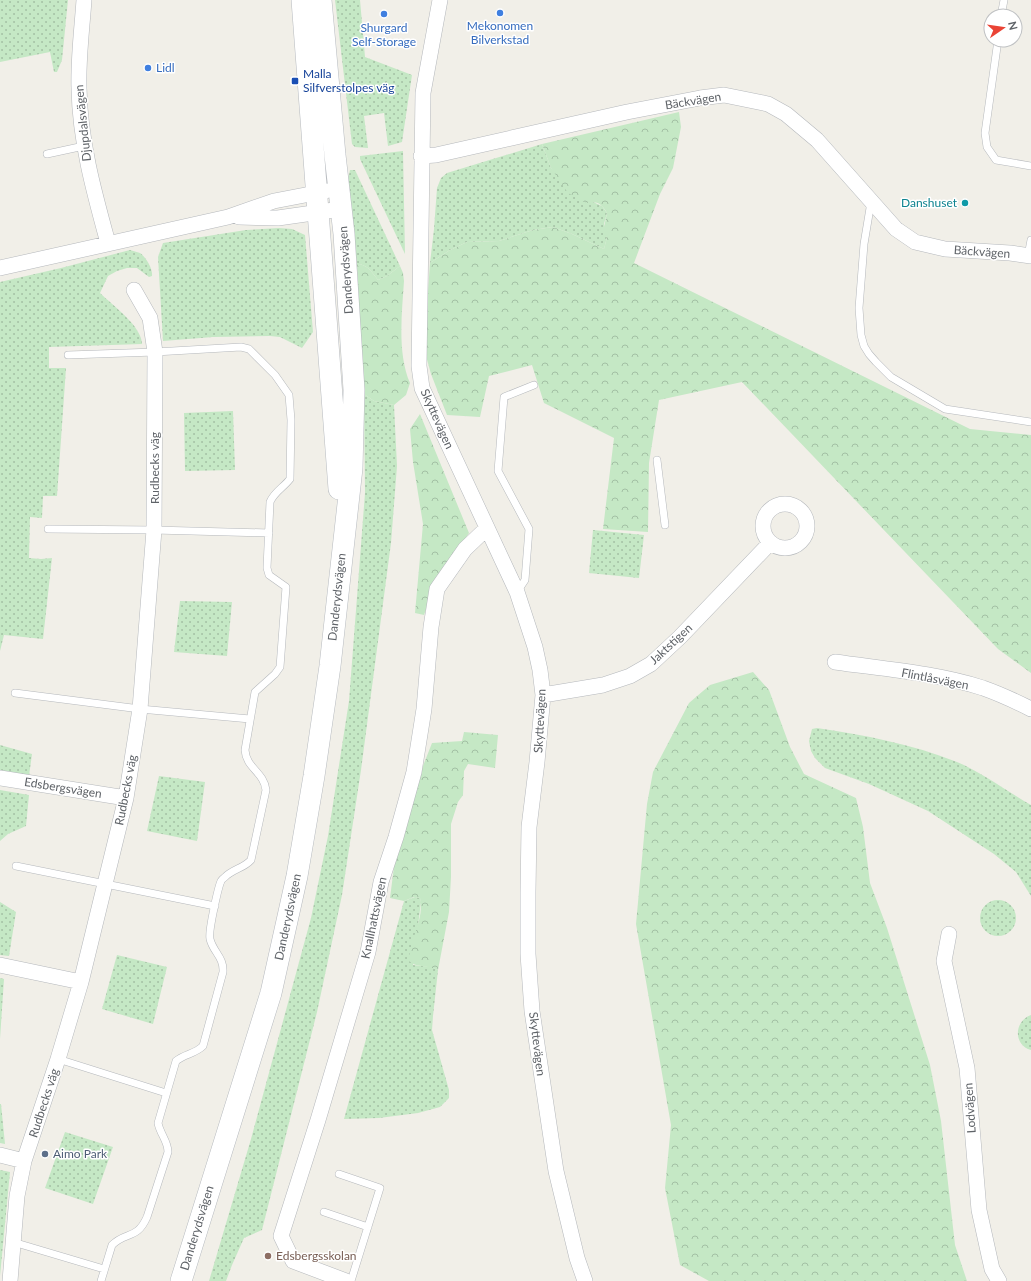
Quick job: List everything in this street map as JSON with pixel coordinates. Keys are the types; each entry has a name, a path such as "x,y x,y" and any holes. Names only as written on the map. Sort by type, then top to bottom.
{"main road":[{"name":"Danderydsvägen","path":"302,0 343,541"},
{"name":"Danderydsvägen","path":"180,1281 271,993 297,876 314,776 330,666 352,468 354,390 344,234 321,0"}],"street":[{"name":"Djupdalsvägen","path":"84,0 79,88 84,146 89,173 108,243"},
{"name":"Skyttevägen","path":"440,0 423,94 418,366 422,388 517,592 535,647 540,670 543,695 529,827 528,954 532,1010 556,1171 577,1258 586,1281"},
{"name":"Bäckvägen","path":"421,156 436,156 628,112 700,98 724,96 768,104 786,114 817,140 896,229 914,242 945,249 1010,253 1029,256"},
{"path":"0,268 228,216 274,201 317,202 340,199"},
{"name":"Rudbecks väg","path":"10,1281 17,1196 24,1161 58,1059 81,982 126,798 140,709 154,530 155,352 150,318 134,290"},
{"name":"Knallhattsvägen","path":"346,1281 293,1261 281,1236 318,1120 368,952 381,882 396,837 414,772 424,709 430,627 437,589 465,549 488,528"},
{"name":"Jaktstigen","path":"543,695 603,685 630,676 651,664 770,543"},
{"name":"Flintlåsvägen","path":"835,662 926,675 957,682 982,688 1011,699 1031,709"},
{"name":"Edsbergsvägen","path":"0,778 126,798"},
{"name":"Lodvägen","path":"949,934 944,961 968,1068 979,1210 992,1269 999,1281"},
{"path":"0,965 81,982"},
{"path":"0,1154 24,1161"}],"lane":[{"path":"997,48 985,133 987,147 996,160 1031,166"},
{"path":"47,154 84,146"},
{"path":"871,200 864,244 859,308 861,335 864,346 869,354 891,377 946,409 1031,422"},
{"path":"1029,256 1031,240"},
{"path":"68,355 241,347 250,349 276,375 289,395 290,420 290,479 273,496 270,502 267,568 269,575 286,588 280,667 275,674 255,692 245,750 245,757 249,764 265,782 266,790 251,860 246,865 229,874 221,881 209,937 211,944 224,965 223,972 203,1046 199,1050 180,1057 176,1062 166,1093 158,1123 160,1133 168,1147 168,1152 147,1218 142,1228 136,1233 112,1245 101,1281"},
{"path":"517,592 525,580 529,529 498,471 504,397 534,385"},
{"path":"657,460 665,525"},
{"path":"48,529 269,533"},
{"path":"15,693 140,709 250,719"},
{"path":"16,866 215,906"},
{"path":"58,1059 166,1093"},
{"path":"339,1174 380,1188 350,1281"},
{"path":"324,1212 368,1227"},
{"path":"13,1242 104,1269"}],"green space":[{"path":"0,0 68,0 62,60 57,72 54,72 50,52 0,62"},
{"path":"335,0 360,0 365,57 412,75 402,142 388,146 384,113 364,116 368,148 355,147 352,144"},
{"path":"679,112 681,127 673,168 660,194 634,263 970,429 1031,435 1031,673 998,649 742,382 659,400 649,463 648,532 603,529 614,438 544,403 532,365 489,376 480,417 447,415 431,374 426,356 425,335 430,263 450,250 467,242 499,241 533,230 553,227 604,249 607,237 603,232 607,213 603,207 598,204 593,202 586,203 568,193 551,168 542,144"},
{"path":"542,144 551,168 593,202 602,206 607,213 604,224 607,237 604,249 553,227 533,230 499,241 467,242 450,250 430,263 437,188 441,178 447,173"},
{"path":"403,151 405,254 360,159 360,156"},
{"path":"350,170 355,170 400,266 387,276 378,280 364,265 357,264 347,183"},
{"path":"279,228 292,229 305,235 313,332 302,348 280,337 270,336 213,337 163,341 158,257 163,243 246,230"},
{"path":"130,250 140,253 145,257 149,263 152,276 149,277 137,268 127,268 117,271 108,276 100,293 132,323 141,337 142,344 49,347 49,368 66,368 57,496 43,496 42,518 30,517 29,558 52,558 43,639 4,635 0,651 0,282"},
{"path":"357,264 364,265 378,280 387,276 400,266 403,273 404,281 401,333 403,359 410,383 406,395 394,405 374,401 364,394 361,362"},
{"path":"364,394 374,401 394,405 397,466 391,543 361,770 342,895 317,1012 262,1230 244,1238 226,1281 209,1281 251,1139 311,918 328,836 349,701 365,493"},
{"path":"233,411 235,470 185,471 184,413"},
{"path":"420,414 469,533 436,582 424,615 415,613 423,524 413,462 410,429"},
{"path":"593,530 644,535 639,578 589,573"},
{"path":"180,601 232,602 227,656 174,652"},
{"path":"753,672 769,690 790,747 804,774 856,798 863,827 870,883 887,928 930,1065 941,1121 955,1245 967,1281 709,1281 680,1265 665,1188 671,1125 636,924 647,804 653,772 689,703 710,685"},
{"path":"817,728 905,745 957,762 975,771 1031,805 1031,896 1016,872 994,854 928,811 869,784 825,768 815,758 811,751 809,741 812,729"},
{"path":"464,732 498,735 495,768 468,764 464,771 463,795 458,802 451,824 451,877 449,912 438,970 431,967 415,965 409,961 411,945 419,922 421,906 420,898 414,897 404,901 390,898 395,859 414,789 432,743 462,741"},
{"path":"0,745 32,754 29,776 0,772"},
{"path":"159,776 205,782 197,841 147,831"},
{"path":"0,790 29,795 26,826 8,834 0,841"},
{"path":"415,897 420,898 421,902 413,965 432,967 438,970 432,1030 449,1090 449,1098 440,1107 418,1113 379,1118 344,1119 404,901"},
{"path":"1002,900 1011,905 1015,911 1015,925 1011,931 1002,936 994,936 985,931 981,925 980,914 985,905 991,901"},
{"path":"0,902 16,912 9,956 0,955"},
{"path":"117,955 167,967 153,1024 102,1009"},
{"path":"0,978 4,979 0,1039"},
{"path":"1031,1015 1031,1050 1021,1043 1018,1033 1021,1022"},
{"path":"1,1104 5,1144 0,1143"},
{"path":"65,1132 113,1147 93,1204 45,1188"},
{"path":"0,1170 10,1172 0,1276"}],"place":[{"name":"Mekonomen Bilverkstad","path":"500,13"},
{"name":"Shurgard Self-Storage","path":"384,14"},
{"name":"Lidl","path":"148,68"},
{"name":"Malla Silfverstolpes väg","path":"295,81"},
{"name":"Danshuset","path":"965,203"},
{"name":"Aimo Park","path":"45,1154"},
{"name":"Edsbergsskolan","path":"268,1256"}]}
